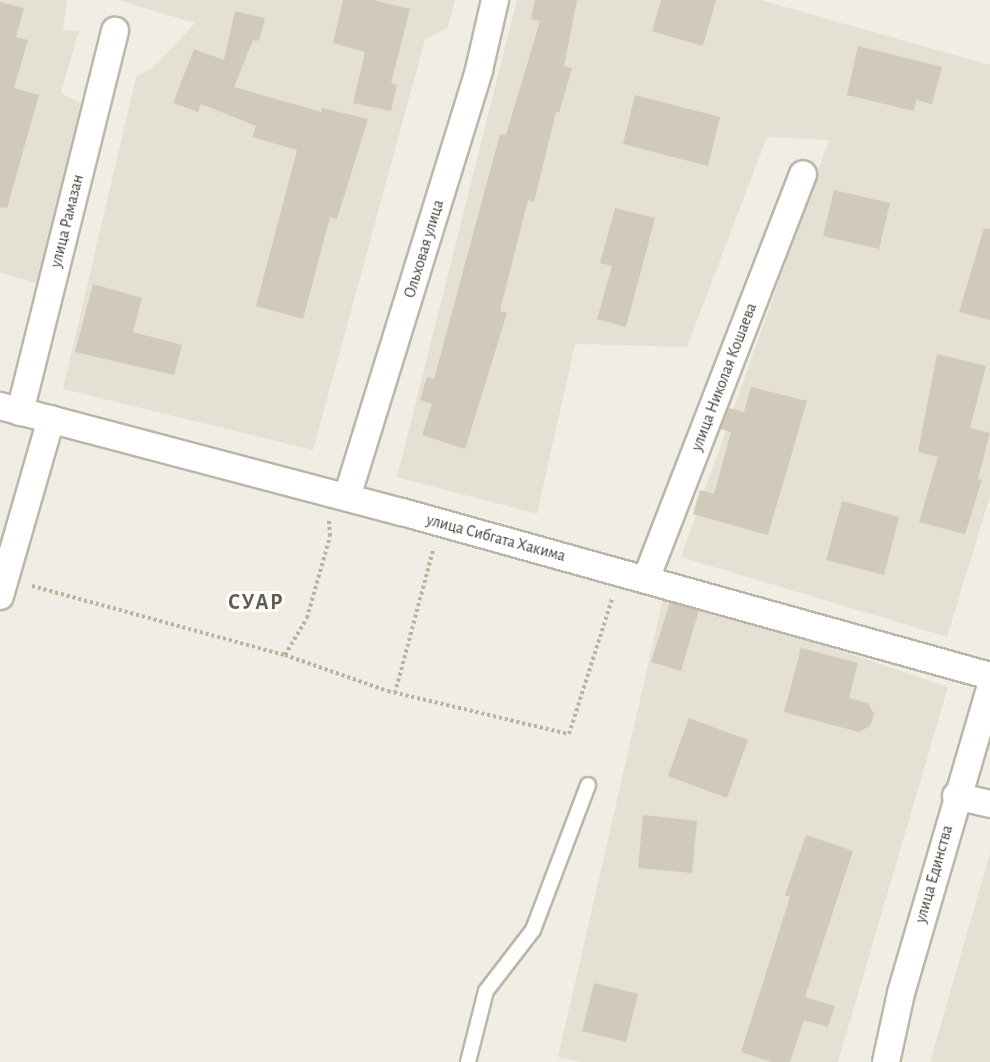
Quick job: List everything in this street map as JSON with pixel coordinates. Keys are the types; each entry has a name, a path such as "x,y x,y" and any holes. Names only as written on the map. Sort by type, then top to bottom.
{"street":[{"name":"Ольховая улица","path":"337,495 479,70 495,0"},
{"name":"улица Рамазан","path":"10,409 115,31"},
{"name":"улица Николая Кошаева","path":"646,579 802,174"},
{"name":"улица Сибгата Хакима","path":"10,409 621,572 990,676"},
{"path":"2,587 51,419"},
{"name":"улица Единства","path":"886,1062 901,993 956,795 990,688"},
{"path":"956,795 990,804"}],"lane":[{"path":"468,1062 486,991 533,930 588,785"}],"path":[{"path":"285,655 307,618 330,536 337,495"},
{"path":"395,693 433,550"},
{"path":"2,587 285,655 395,693 568,734 621,572"}],"shaded area":[{"path":"0,0 67,0 63,30 79,31 61,93 88,107 36,283 0,273"},
{"path":"117,0 455,0 448,27 425,40 313,450 63,389 136,77 154,67 195,23"},
{"path":"517,0 760,0 990,65 990,496 947,637 681,557 829,140 767,137 687,347 575,344 537,514 397,477"},
{"path":"665,591 948,687 838,1062 581,1062 558,1057"},
{"path":"990,853 990,1062 930,1062"}],"building":[{"path":"343,0 373,0 410,9 391,83 397,85 391,111 353,103 365,52 333,43"},
{"path":"535,0 577,0 564,66 572,68 559,113 556,112 534,202 528,200 500,311 507,313 465,449 422,435 432,404 420,400 427,377 434,379 500,134 506,135 540,21 531,19"},
{"path":"661,0 716,0 703,46 652,31"},
{"path":"0,2 24,8 16,37 28,40 14,88 39,95 7,208 0,207"},
{"path":"235,11 265,18 259,41 253,40 234,87 321,112 322,108 368,119 337,219 330,217 303,319 256,306 297,150 252,137 256,126 201,104 198,112 173,103 194,49 224,60"},
{"path":"858,46 942,67 932,104 916,100 914,111 847,95"},
{"path":"635,95 720,117 708,166 623,144"},
{"path":"834,190 890,203 879,249 823,236"},
{"path":"615,208 655,218 626,327 597,319 612,266 600,263"},
{"path":"984,228 990,229 990,320 959,312"},
{"path":"93,284 142,298 133,332 182,345 174,375 75,352"},
{"path":"937,354 986,366 970,428 990,433 978,479 982,480 965,534 919,522 938,457 918,452"},
{"path":"751,387 807,401 768,535 693,514 700,490 714,494 731,432 720,429 729,408 744,412"},
{"path":"842,501 899,517 884,575 826,560"},
{"path":"670,602 699,610 681,671 651,662"},
{"path":"801,648 858,663 849,698 868,703 874,714 870,726 859,732 784,712"},
{"path":"689,718 748,740 727,798 668,776"},
{"path":"643,815 697,821 692,873 638,868"},
{"path":"806,835 853,851 805,997 835,1006 828,1027 804,1020 790,1062 772,1062 741,1052 790,897 785,895"},
{"path":"594,983 638,994 626,1042 582,1031"}],"district":[{"name":"СУАР","path":"256,603"}]}
